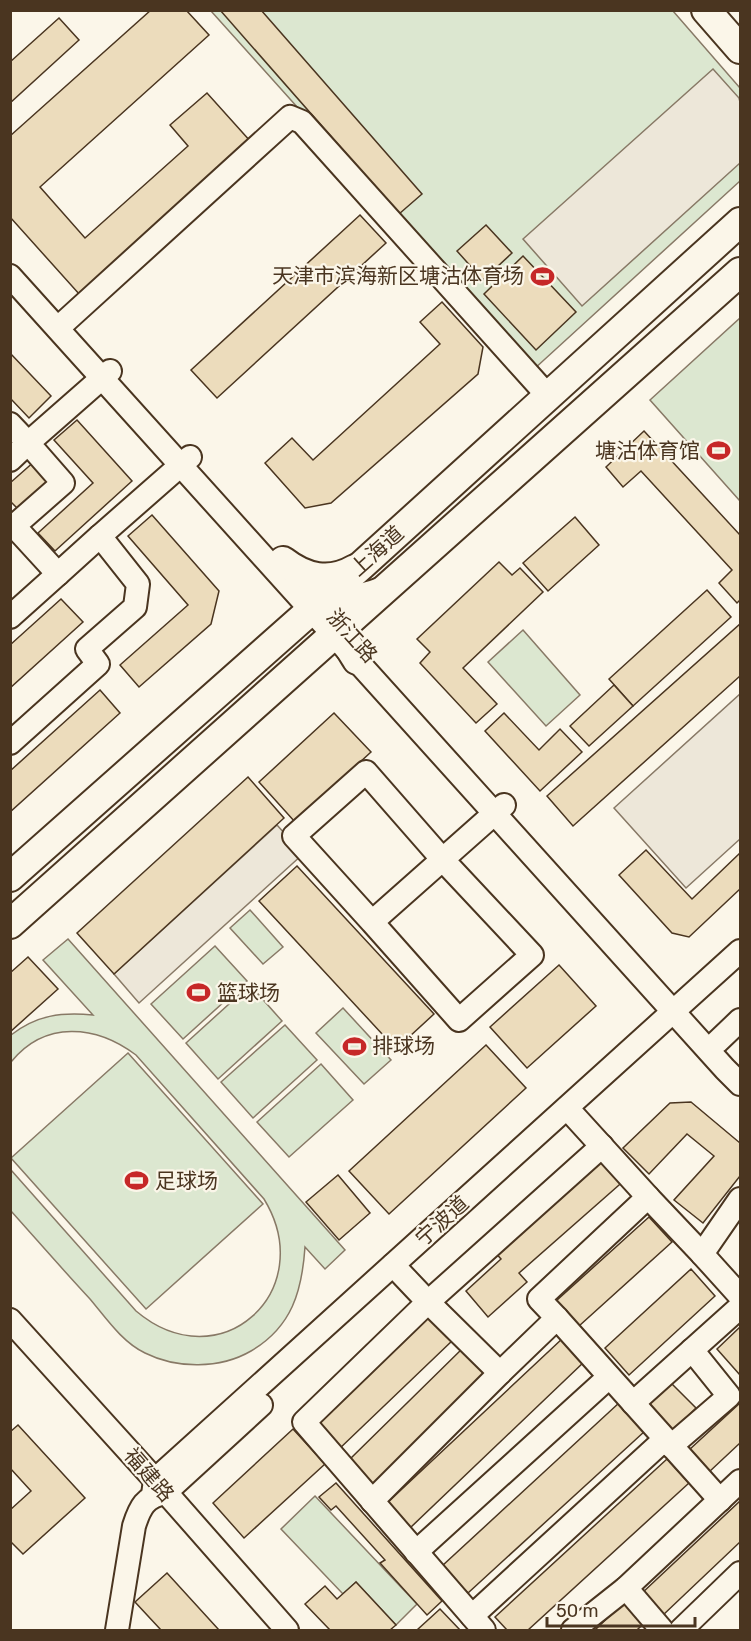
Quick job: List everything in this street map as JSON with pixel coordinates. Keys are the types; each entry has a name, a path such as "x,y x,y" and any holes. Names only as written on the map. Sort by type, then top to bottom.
{"main road":[{"path":"706,10 741,49"},
{"name":"上海道","path":"10,924 312,655 330,612 362,565 741,222"},
{"name":"上海道","path":"10,877 330,612 390,585 741,273"},
{"path":"280,565 295,571 329,578 362,565"},
{"path":"330,612 357,660"},
{"path":"312,655 326,648 333,648 357,660"}],"street":[{"path":"62,325 290,117 302,122 548,396"},
{"name":"浙江路","path":"10,260 62,325 185,461 280,565 330,612 499,809"},
{"name":"浙江路","path":"10,276 62,325"},
{"path":"10,460 106,374"},
{"path":"10,424 63,483 12,524 58,574"},
{"path":"10,617 185,461"},
{"path":"10,743 98,664 87,650 135,607 138,584 100,536"},
{"name":"浙江路","path":"357,660 499,809 683,1012"},
{"path":"366,772 443,860 532,955 459,1020 372,922 294,836 366,772"},
{"path":"372,922 499,809"},
{"name":"宁波道","path":"117,1630 134,1526 139,1512 157,1489 683,1012 741,951"},
{"name":"宁波道","path":"683,1012 741,970"},
{"path":"683,1012 741,1067"},
{"path":"683,1012 741,1084"},
{"path":"717,1042 741,1020"},
{"path":"572,1113 741,1296"},
{"path":"602,1146 428,1302 304,1422 478,1623 668,1443 729,1396 692,1350"},
{"path":"648,1197 539,1299 720,1500"},
{"path":"702,1254 741,1199"},
{"path":"398,1270 500,1373"},
{"path":"633,1403 741,1307"},
{"path":"372,1501 557,1318"},
{"name":"福建路","path":"10,1320 157,1489 272,1630"},
{"name":"福建路","path":"10,1337 157,1489 287,1630"},
{"path":"416,1552 609,1377"},
{"path":"573,1630 626,1588 741,1481"},
{"path":"681,1630 741,1573"},
{"path":"626,1588 662,1630"}],"green space":[{"name":"天津市滨海新区塘沽体育场","path":"211,11 673,11 740,88 740,181 533,370"},
{"name":"塘沽体育馆","path":"740,318 740,501 650,400"},
{"path":"523,630 580,695 546,726 488,662"},
{"path":"250,910 283,947 263,964 230,928"},
{"path":"68,939 345,1250 325,1269 305,1247 297,1293 285,1319 265,1341 239,1357 212,1364 184,1364 157,1358 129,1343 11,1211 11,1170 136,1311 168,1330 199,1336 228,1331 252,1316 270,1294 279,1265 278,1233 264,1199 136,1055 104,1038 88,1033 71,1032 55,1033 39,1039 24,1048 11,1062 11,1035 21,1028 50,1016 93,1015 43,960"},
{"name":"篮球场","path":"215,946 247,981 183,1039 151,1004"},
{"name":"篮球场","path":"250,985 282,1021 218,1079 186,1043"},
{"name":"排球场","path":"343,1008 391,1060 364,1084 316,1033"},
{"name":"篮球场","path":"285,1025 317,1060 253,1118 221,1082"},
{"name":"足球场","path":"128,1053 263,1204 146,1309 11,1158"},
{"path":"321,1064 353,1100 289,1157 257,1122"},
{"path":"315,1496 417,1604 396,1625 356,1582 343,1594 281,1529"}],"shaded area":[{"path":"713,69 739,98 740,163 582,306 523,239"},
{"path":"740,694 740,839 686,888 614,808"},
{"path":"277,825 303,854 139,1003 114,974"}],"building":[{"path":"151,10 186,10 209,35 40,187 85,238 188,146 170,125 207,93 251,142 80,295 10,217 10,136"},
{"path":"220,10 261,10 422,194 399,214"},
{"path":"59,18 79,40 10,103 10,62"},
{"path":"360,215 386,243 217,398 191,370"},
{"path":"486,225 512,253 483,280 457,251"},
{"path":"523,256 576,312 536,350 484,294"},
{"path":"442,302 483,347 478,374 331,503 305,508 265,463 292,438 313,460 440,344 420,322"},
{"path":"10,353 51,396 29,418 10,398"},
{"path":"77,420 132,481 55,551 38,533 93,483 54,440"},
{"path":"644,431 740,535 740,600 737,603 719,583 732,570 641,471 623,487 606,467"},
{"path":"36,460 54,479 19,510 10,501 10,483"},
{"path":"152,515 219,591 211,624 139,687 120,665 188,605 128,536"},
{"path":"575,517 599,545 548,591 523,563"},
{"path":"499,562 512,575 520,568 543,592 463,668 497,704 476,723 420,663 430,652 417,639"},
{"path":"707,590 731,617 633,706 609,679"},
{"path":"61,599 83,622 10,688 10,645"},
{"path":"740,624 740,676 573,826 547,796"},
{"path":"614,685 633,706 589,746 570,726"},
{"path":"100,690 120,713 10,812 10,771"},
{"path":"334,713 371,752 295,822 259,782"},
{"path":"504,713 539,750 560,729 582,752 540,791 485,731"},
{"path":"248,777 284,818 114,974 77,933"},
{"path":"646,850 692,899 740,853 740,889 689,937 672,933 619,875"},
{"path":"297,866 434,1014 396,1049 259,901"},
{"path":"28,957 58,989 10,1032 10,973"},
{"path":"559,965 596,1006 527,1068 490,1027"},
{"path":"486,1045 526,1088 389,1214 349,1171"},
{"path":"691,1102 740,1143 740,1176 703,1223 674,1200 714,1156 687,1134 649,1174 623,1148 670,1103"},
{"path":"603,1153 627,1178 519,1273 527,1282 488,1317 466,1291 501,1259 493,1250"},
{"path":"338,1175 370,1213 339,1240 306,1202"},
{"path":"649,1217 672,1242 579,1326 556,1301"},
{"path":"691,1269 715,1296 629,1375 605,1348"},
{"path":"428,1312 454,1339 337,1451 311,1424"},
{"path":"740,1327 740,1375 717,1349"},
{"path":"563,1338 585,1361 410,1528 387,1503"},
{"path":"466,1345 491,1371 373,1487 348,1461"},
{"path":"670,1382 696,1408 670,1435 643,1409"},
{"path":"620,1402 645,1431 468,1593 442,1566"},
{"path":"740,1403 740,1443 709,1472 689,1450"},
{"path":"18,1425 85,1498 23,1554 10,1541 10,1510 31,1491 10,1468 10,1432"},
{"path":"293,1429 325,1464 244,1538 213,1503"},
{"path":"667,1459 689,1483 528,1630 507,1630 495,1617"},
{"path":"336,1483 442,1601 427,1615 380,1563 385,1560 336,1506 331,1510 319,1497"},
{"path":"740,1501 740,1542 662,1616 641,1594"},
{"path":"167,1573 219,1630 161,1630 135,1602"},
{"path":"356,1582 396,1625 390,1630 330,1630 305,1604 325,1586 337,1599"},
{"path":"628,1598 648,1619 637,1630 595,1630"},
{"path":"440,1609 460,1630 417,1630"}],"place":[{"name":"天津市滨海新区塘沽体育场","path":"542,276"},
{"name":"塘沽体育馆","path":"718,451"},
{"name":"篮球场","path":"199,993"},
{"name":"排球场","path":"354,1046"},
{"name":"足球场","path":"137,1181"}]}
